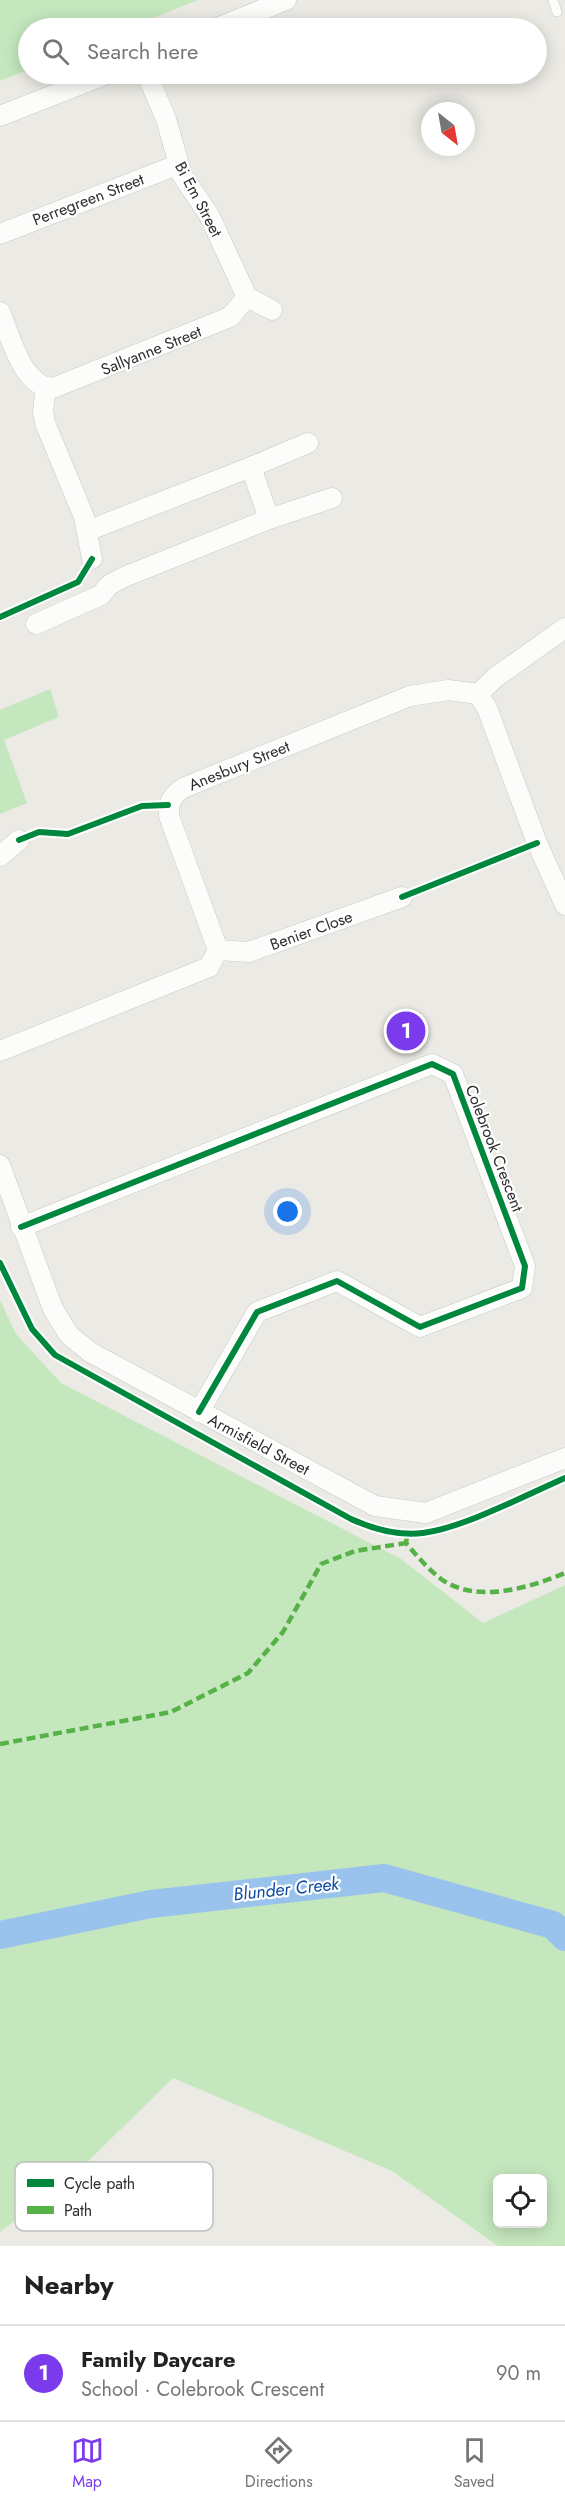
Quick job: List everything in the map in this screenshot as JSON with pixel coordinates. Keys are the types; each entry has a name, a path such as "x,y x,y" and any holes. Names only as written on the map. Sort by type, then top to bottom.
{"street":[{"path":"242,18 286,0"},
{"path":"0,116 82,84"},
{"name":"Bi Em Street","path":"151,84 166,119 177,165 209,214 247,297"},
{"name":"Perregreen Street","path":"0,234 177,165"},
{"path":"247,297 272,310"},
{"name":"Sallyanne Street","path":"46,388 63,386 230,317 247,297"},
{"path":"0,312 27,374 35,383 46,388 43,411 45,423 84,517 92,559"},
{"path":"87,531 308,443"},
{"path":"251,466 269,519"},
{"path":"36,624 101,595 109,585 124,577 269,519 332,498"},
{"path":"565,628 496,677 478,694 487,708 537,843 558,866 565,905"},
{"name":"Anesbury Street","path":"218,950 169,816 168,805 173,795 183,788 410,696 448,690 478,694"},
{"path":"0,856 19,840"},
{"name":"Benier Close","path":"218,950 249,952 402,897"},
{"path":"0,1051 209,968 218,950"},
{"name":"Colebrook Crescent","path":"21,1227 432,1064 453,1074 525,1266 522,1288 420,1327 337,1281 257,1312 199,1412"},
{"name":"Armisfield Street","path":"0,1165 53,1309 69,1335 90,1352 375,1506 426,1513 565,1458"}],"lane":[{"path":"553,0 558,12"}],"green space":[{"path":"0,0 198,0 153,18 18,18 18,74 0,81"},
{"path":"50,689 59,717 4,740 27,803 0,814 0,710"},
{"path":"0,1300 16,1334 61,1383 401,1559 483,1623 565,1585 565,2246 498,2246 392,2171 173,2078 87,2162 15,2162 15,2221 0,2232"}],"waterway":[{"name":"Blunder Creek","path":"0,1935 151,1904 384,1878 553,1925 565,1937"}],"marked path":[{"path":"407,1537 406,1543 436,1575 455,1587 470,1591 503,1591 519,1588 565,1573"},
{"path":"0,1744 171,1712 248,1673 283,1632 321,1564 355,1551 406,1543"}],"cycle path":[{"path":"0,617 78,582 92,559"},
{"path":"19,840 39,832 68,834 142,806 168,805"},
{"path":"402,897 537,843"},
{"path":"21,1227 432,1064 453,1074 525,1266 522,1288 420,1327 337,1281 257,1312 199,1412"},
{"path":"0,1263 32,1329 55,1355 359,1523 377,1529 404,1533 439,1530 494,1510 565,1478"}],"place":[{"name":"Family Daycare","path":"406,1031"}]}
